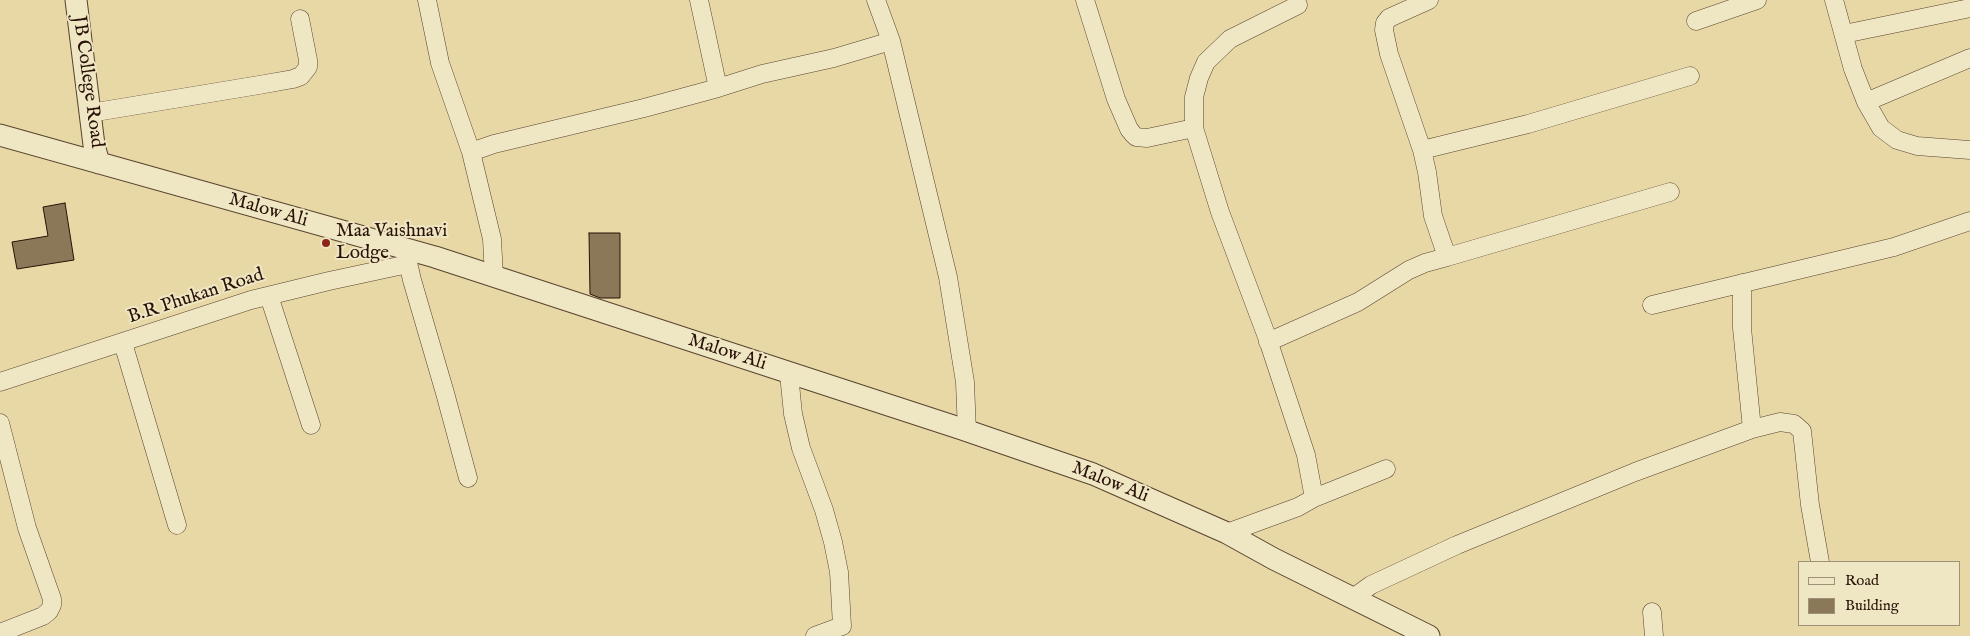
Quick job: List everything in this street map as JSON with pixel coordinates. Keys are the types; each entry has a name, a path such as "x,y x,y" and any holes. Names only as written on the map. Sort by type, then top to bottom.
{"street":[{"name":"JB College Road","path":"76,0 94,145 99,163"},
{"path":"427,0 440,63 471,152 492,239 494,277"},
{"path":"699,0 718,88"},
{"path":"876,0 891,41 948,277 965,382 967,432"},
{"path":"1085,0 1116,99 1133,134 1136,137 1147,138 1194,128"},
{"path":"1429,0 1389,18 1385,23 1384,30 1389,54 1422,150 1433,216 1447,257"},
{"path":"1696,21 1757,0"},
{"path":"1834,0 1853,69 1866,102 1881,128 1897,140 1917,146 1970,150"},
{"path":"1298,5 1230,39 1206,62 1194,97 1194,128 1220,212 1268,342 1306,455 1314,498"},
{"path":"1844,34 1970,8"},
{"path":"90,113 284,81 300,76 306,72 308,60 300,19"},
{"path":"471,152 494,144 644,108 762,74 834,58 891,41"},
{"path":"1866,102 1970,58"},
{"path":"1422,150 1528,124 1690,76"},
{"name":"Malow Ali","path":"0,135 99,163 407,257 494,277 1092,474 1227,534 1429,636"},
{"path":"1268,342 1358,302 1409,270 1426,263 1670,192"},
{"path":"1652,305 1894,247 1970,221"},
{"path":"407,257 468,478"},
{"name":"B.R Phukan Road","path":"0,382 251,300 407,257"},
{"path":"1742,283 1742,328 1752,429"},
{"path":"269,296 311,425"},
{"path":"124,343 177,525"},
{"path":"789,374 793,414 801,448 834,542 839,572 844,631 814,636"},
{"path":"1353,598 1371,585 1457,545 1635,472 1752,429 1780,422 1794,424 1802,431 1810,505 1820,561"},
{"path":"0,423 26,528 52,599 52,605 43,616 0,633"},
{"path":"1227,534 1298,507 1314,498 1386,469"},
{"path":"1652,612 1654,636"}],"building":[{"path":"65,203 74,260 17,269 12,242 48,236 43,207"},
{"path":"589,233 620,233 620,298 600,298 590,294"}],"place":[{"name":"Maa Vaishnavi Lodge","path":"326,243"}]}
